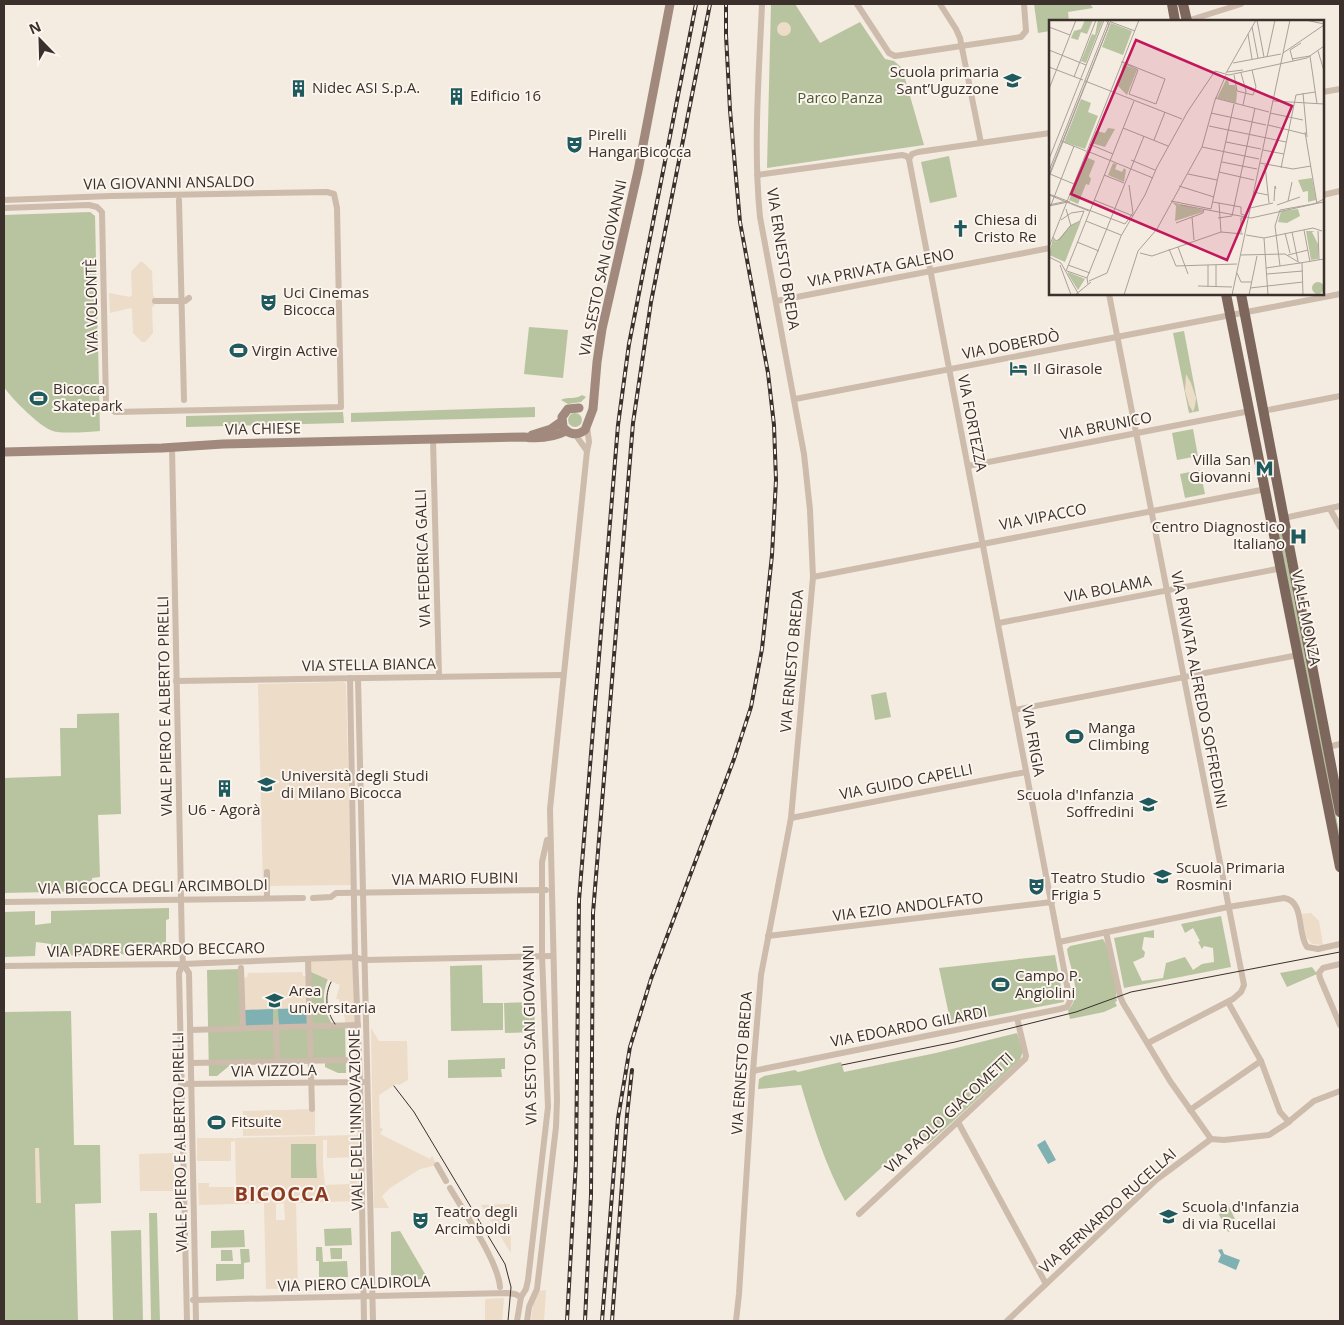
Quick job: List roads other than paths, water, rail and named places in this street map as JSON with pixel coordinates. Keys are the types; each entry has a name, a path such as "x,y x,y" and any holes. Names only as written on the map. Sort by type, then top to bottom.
{"main road":[{"path":"1172,4 1176,20"},
{"path":"1183,4 1187,20"},
{"name":"VIALE MONZA","path":"1226,295 1340,867"},
{"name":"VIALE MONZA","path":"1241,295 1340,812"},
{"name":"VIA VIPACCO","path":"1266,490 1278,487"},
{"path":"1272,520 1284,518"}],"street":[{"name":"VIA SESTO SAN GIOVANNI","path":"527,1321 529,1307 537,1289 556,1127 557,1100 550,809 562,675 589,442 587,427 588,418 593,406 593,391 602,329 638,171 670,4"},
{"name":"VIA ERNESTO BREDA","path":"736,1321 740,1294 753,1071 761,975 791,818 813,577 810,510 804,454 760,216 757,174 762,4"},
{"path":"857,4 890,53 895,56 1021,37 1026,31 1024,4"},
{"path":"940,4 956,29 981,142"},
{"path":"1190,20 1240,4"},
{"path":"1324,92 1340,89"},
{"path":"757,174 902,155 909,159 912,154 918,152 1049,133"},
{"name":"VIA FORTEZZA","path":"909,159 929,271 984,544"},
{"path":"1324,194 1340,191"},
{"name":"VIA GIOVANNI ANSALDO","path":"4,200 327,192 334,194 337,208 340,406"},
{"path":"102,212 104,202 111,196"},
{"path":"180,200 186,301 184,400"},
{"name":"VIA GIOVANNI ANSALDO","path":"4,208 89,205 97,207 102,212"},
{"name":"VIA VOLONTÈ","path":"102,212 106,404 115,412"},
{"name":"VIA PRIVATA GALENO","path":"776,301 1049,248"},
{"path":"1230,315 1340,294"},
{"name":"VIA PRIVATA ALFREDO SOFFREDINI","path":"1109,295 1244,985 1239,994 1228,1002"},
{"path":"155,301 186,301"},
{"name":"VIA DOBERDÒ","path":"795,399 1230,315"},
{"path":"588,418 585,411 579,408 593,391"},
{"path":"1263,411 1340,396"},
{"name":"VIA CHIESE","path":"115,412 340,406"},
{"name":"VIA CHIESE","path":"524,437 551,429 561,422 566,410 572,407 579,408"},
{"name":"VIA BRUNICO","path":"968,466 1250,411"},
{"path":"561,422 587,450"},
{"path":"571,433 582,432 587,427"},
{"name":"VIA CHIESE","path":"4,452 223,444 546,437 571,433"},
{"name":"VIA FEDERICA GALLI","path":"433,439 439,677"},
{"name":"VIALE PIERO E ALBERTO PIRELLI","path":"172,447 182,900 183,964 179,973 187,1321"},
{"name":"VIA VIPACCO","path":"813,577 1266,490"},
{"path":"1284,518 1340,506"},
{"path":"1330,508 1340,527"},
{"name":"VIA FRIGIA","path":"984,544 1026,772 1071,998 1069,1004"},
{"name":"VIA BOLAMA","path":"999,623 1282,568"},
{"path":"1015,710 1298,655"},
{"name":"VIA STELLA BIANCA","path":"176,681 562,675"},
{"name":"VIALE DELL'INNOVAZIONE","path":"350,678 364,1321"},
{"name":"VIALE DELL'INNOVAZIONE","path":"358,678 373,1321"},
{"path":"1328,747 1340,744"},
{"name":"VIA GUIDO CAPELLI","path":"791,818 1026,772"},
{"name":"VIA SESTO SAN GIOVANNI","path":"517,1321 520,1297 526,1289 528,1280 548,1107 542,956 542,862 550,830"},
{"path":"267,872 267,898"},
{"path":"542,890 547,890 551,899"},
{"name":"VIA MARIO FUBINI","path":"354,893 542,890"},
{"path":"313,898 331,897 336,893 354,893"},
{"name":"VIA BICOCCA DEGLI ARCIMBOLDI","path":"4,902 303,898"},
{"path":"1059,942 1284,898 1290,899 1295,904 1302,938 1307,947 1318,948 1340,944"},
{"name":"VIA EZIO ANDOLFATO","path":"768,936 1052,902"},
{"path":"1106,932 1120,996 1170,1081 1211,1139 1224,1140 1264,1136 1276,1131 1289,1122 1314,1101 1340,1091"},
{"name":"VIA PADRE GERARDO BECCARO","path":"4,966 183,964 355,957 365,960 553,956"},
{"path":"308,959 312,1110"},
{"name":"VIALE PIERO E ALBERTO PIRELLI","path":"183,964 189,973 196,1321"},
{"path":"1340,964 1323,968 1319,972 1340,1025"},
{"path":"241,968 242,1028"},
{"path":"1148,1043 1228,1002 1261,1060 1280,1112 1289,1122"},
{"name":"VIA EDOARDO GILARDI","path":"753,1071 1063,1009 1069,1004"},
{"name":"VIA PAOLO GIACOMETTI","path":"859,1214 1025,1059 1026,1056 1017,1018"},
{"path":"276,1025 277,1061"},
{"name":"VIALE DELL'INNOVAZIONE","path":"190,1030 276,1025 358,1025"},
{"name":"VIA VIZZOLA","path":"191,1063 350,1060"},
{"path":"1190,1110 1261,1060"},
{"name":"VIA VIZZOLA","path":"181,1084 368,1082"},
{"path":"958,1122 1046,1284"},
{"name":"VIA BERNARDO RUCELLAI","path":"1007,1321 1164,1172 1211,1139"},
{"path":"437,1165 446,1181"},
{"path":"450,1188 490,1256 499,1276 500,1287"},
{"name":"VIA PIERO CALDIROLA","path":"187,1300 507,1293 520,1297"}],"water":[{"path":"306,1008 307,1025 279,1025 278,1009"},
{"path":"273,1009 273,1026 245,1027 245,1010"},
{"path":"1045,1140 1056,1160 1048,1164 1037,1145"},
{"path":"1222,1249 1224,1254 1240,1260 1236,1270 1218,1262 1221,1255 1218,1250"}],"tram line":[{"path":"842,1065 955,1042 1076,1012 1131,992 1340,952"},
{"path":"331,982 327,993 327,1003 335,1024"},
{"path":"394,1086 414,1112 505,1264 511,1287 508,1321"}],"railway":[{"path":"567,1321 576,1161 579,900 618,425 629,344 696,4"},
{"path":"585,1321 591,1195 593,913 633,423 651,302 710,4"},
{"path":"602,1321 618,1118 630,1047 651,979 734,759 751,707 762,649 772,555 776,480 774,425 768,373 740,222 730,110 726,4"},
{"path":"612,1321 632,1070"}],"place":[{"name":"Scuola primaria Sant’Uguzzone","path":"1013,81"},
{"name":"Nidec ASI S.p.A.","path":"298,88"},
{"name":"Edificio 16","path":"456,96"},
{"name":"Pirelli HangarBicocca","path":"574,144"},
{"name":"Chiesa di Cristo Re","path":"960,229"},
{"name":"Uci Cinemas Bicocca","path":"269,302"},
{"name":"Virgin Active","path":"238,351"},
{"name":"Il Girasole","path":"1019,369"},
{"name":"Bicocca Skatepark","path":"39,398"},
{"name":"Villa San Giovanni","path":"1265,469"},
{"name":"Centro Diagnostico Italiano","path":"1299,536"},
{"name":"Manga Climbing","path":"1074,737"},
{"name":"Università degli Studi di Milano Bicocca","path":"267,785"},
{"name":"U6 - Agorà","path":"224,789"},
{"name":"Scuola d'Infanzia Soffredini","path":"1148,804"},
{"name":"Scuola Primaria Rosmini","path":"1162,877"},
{"name":"Teatro Studio Frigia 5","path":"1037,887"},
{"name":"Campo P. Angiolini","path":"1001,985"},
{"name":"Area universitaria","path":"275,1000"},
{"name":"Fitsuite","path":"217,1122"},
{"name":"Scuola d'Infanzia di via Rucellai","path":"1168,1216"},
{"name":"Teatro degli Arcimboldi","path":"421,1221"}],"district":[{"name":"BICOCCA","path":"282,1194"}],"park label":[{"name":"Parco Panza","path":"840,98"}]}
